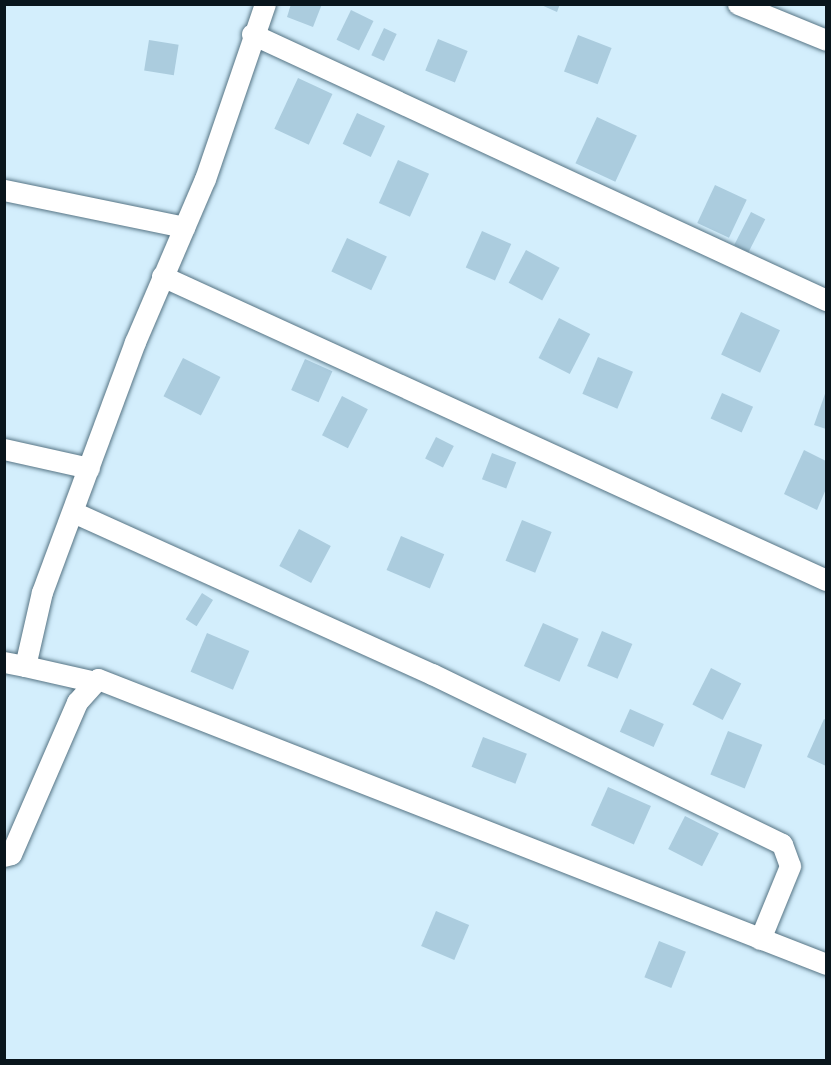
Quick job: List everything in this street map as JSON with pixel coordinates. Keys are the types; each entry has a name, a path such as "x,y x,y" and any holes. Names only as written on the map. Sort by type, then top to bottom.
{"street":[{"path":"25,666 42,592 162,276 205,178 252,34 265,4"},
{"path":"738,4 826,40"},
{"path":"252,34 826,300"},
{"path":"4,190 184,227"},
{"path":"162,276 826,580"},
{"path":"4,449 89,468"},
{"path":"73,512 432,674 782,844 790,866 760,939"},
{"path":"4,662 91,681 826,964"},
{"path":"7,860 91,681"}],"building":[{"path":"291,4 322,4 313,27 287,17"},
{"path":"539,4 560,4 557,12"},
{"path":"351,10 373,21 359,51 337,40"},
{"path":"384,28 397,34 384,61 371,55"},
{"path":"578,35 612,48 598,84 564,71"},
{"path":"438,39 468,51 455,83 425,71"},
{"path":"149,40 179,45 174,75 144,71"},
{"path":"298,78 332,94 309,145 274,129"},
{"path":"357,113 385,126 371,157 343,144"},
{"path":"597,117 637,136 615,182 575,163"},
{"path":"398,160 429,174 410,217 379,203"},
{"path":"715,185 747,200 729,238 697,223"},
{"path":"751,212 765,219 748,252 734,245"},
{"path":"482,231 511,244 495,281 466,268"},
{"path":"347,238 387,257 371,290 331,272"},
{"path":"526,250 560,268 542,301 509,283"},
{"path":"741,312 780,330 760,373 721,355"},
{"path":"559,318 590,334 570,374 539,358"},
{"path":"598,357 633,372 617,409 582,394"},
{"path":"183,358 220,377 201,415 163,396"},
{"path":"305,359 332,371 319,402 291,390"},
{"path":"826,391 826,429 814,425"},
{"path":"722,393 753,407 742,432 711,419"},
{"path":"342,396 368,409 348,448 322,435"},
{"path":"436,437 454,446 443,467 425,458"},
{"path":"804,450 826,461 826,489 817,510 784,494"},
{"path":"492,453 516,462 506,488 482,479"},
{"path":"522,520 552,532 535,573 506,561"},
{"path":"299,529 331,546 311,583 279,566"},
{"path":"401,536 444,554 430,588 387,570"},
{"path":"202,593 213,600 197,626 186,619"},
{"path":"543,623 579,639 560,682 524,666"},
{"path":"602,631 632,644 618,679 587,666"},
{"path":"207,633 249,651 233,690 191,672"},
{"path":"711,668 741,683 723,720 692,705"},
{"path":"630,709 664,724 654,747 620,732"},
{"path":"824,719 826,720 826,766 807,757"},
{"path":"728,731 762,745 745,788 710,775"},
{"path":"483,737 527,754 515,784 472,767"},
{"path":"608,787 651,806 634,844 591,825"},
{"path":"685,816 719,833 702,866 668,849"},
{"path":"436,911 469,925 454,960 421,946"},
{"path":"659,941 686,952 671,988 644,977"}]}
